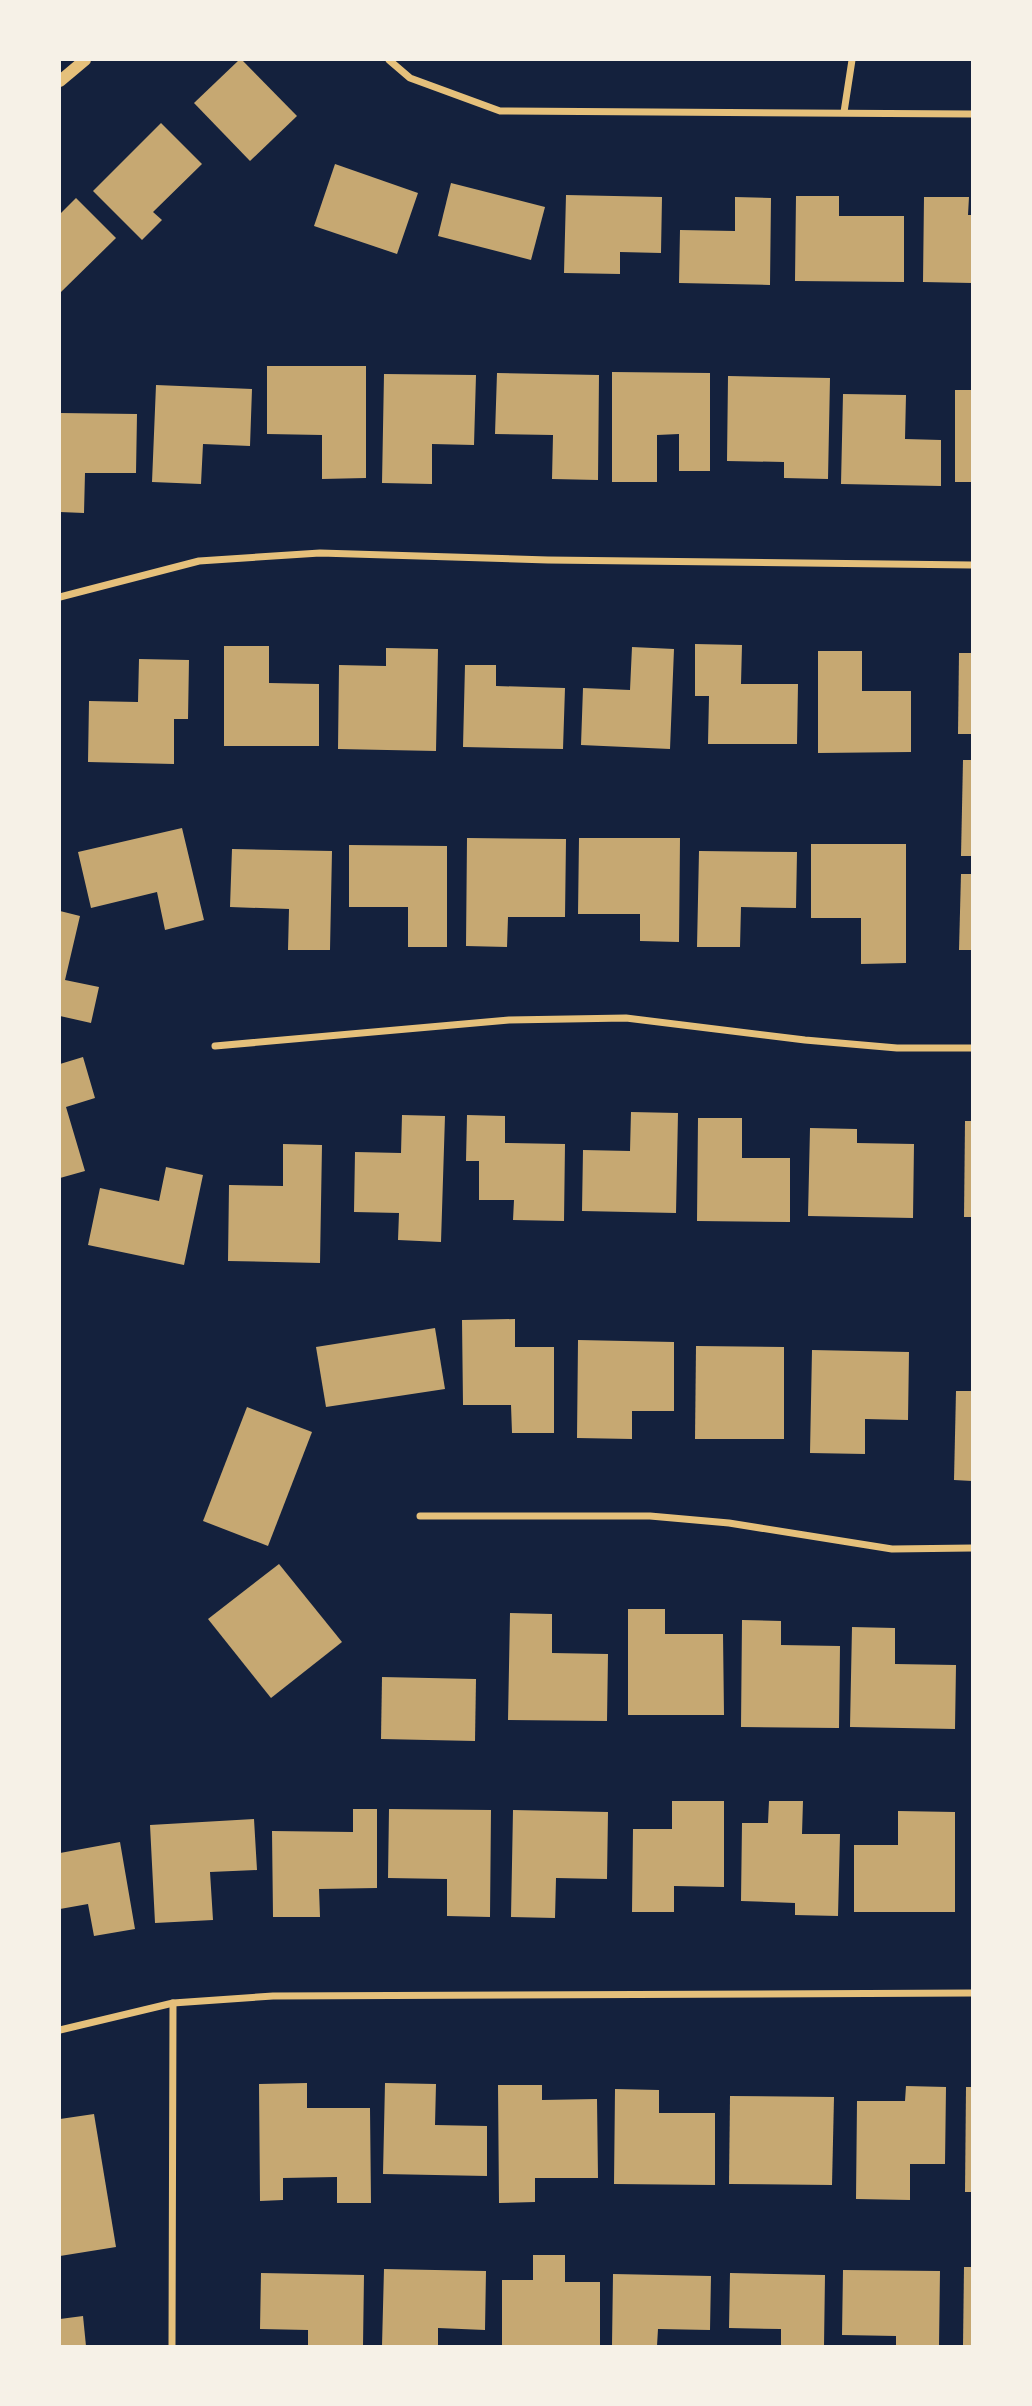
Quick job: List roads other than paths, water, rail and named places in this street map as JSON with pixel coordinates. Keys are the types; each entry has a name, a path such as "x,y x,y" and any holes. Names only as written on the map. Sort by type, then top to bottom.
{"street":[{"path":"60,81 85,60"},
{"path":"389,60 410,78 500,111 972,114"},
{"path":"844,113 852,60"},
{"path":"60,597 199,561 320,553 548,560 972,565"},
{"path":"215,1046 509,1020 626,1018 871,1046 972,1048"},
{"path":"420,1516 650,1516 729,1523 892,1549 972,1548"},
{"path":"60,2030 173,2003 273,1996 972,1993"},
{"path":"172,2347 173,2003"}]}
